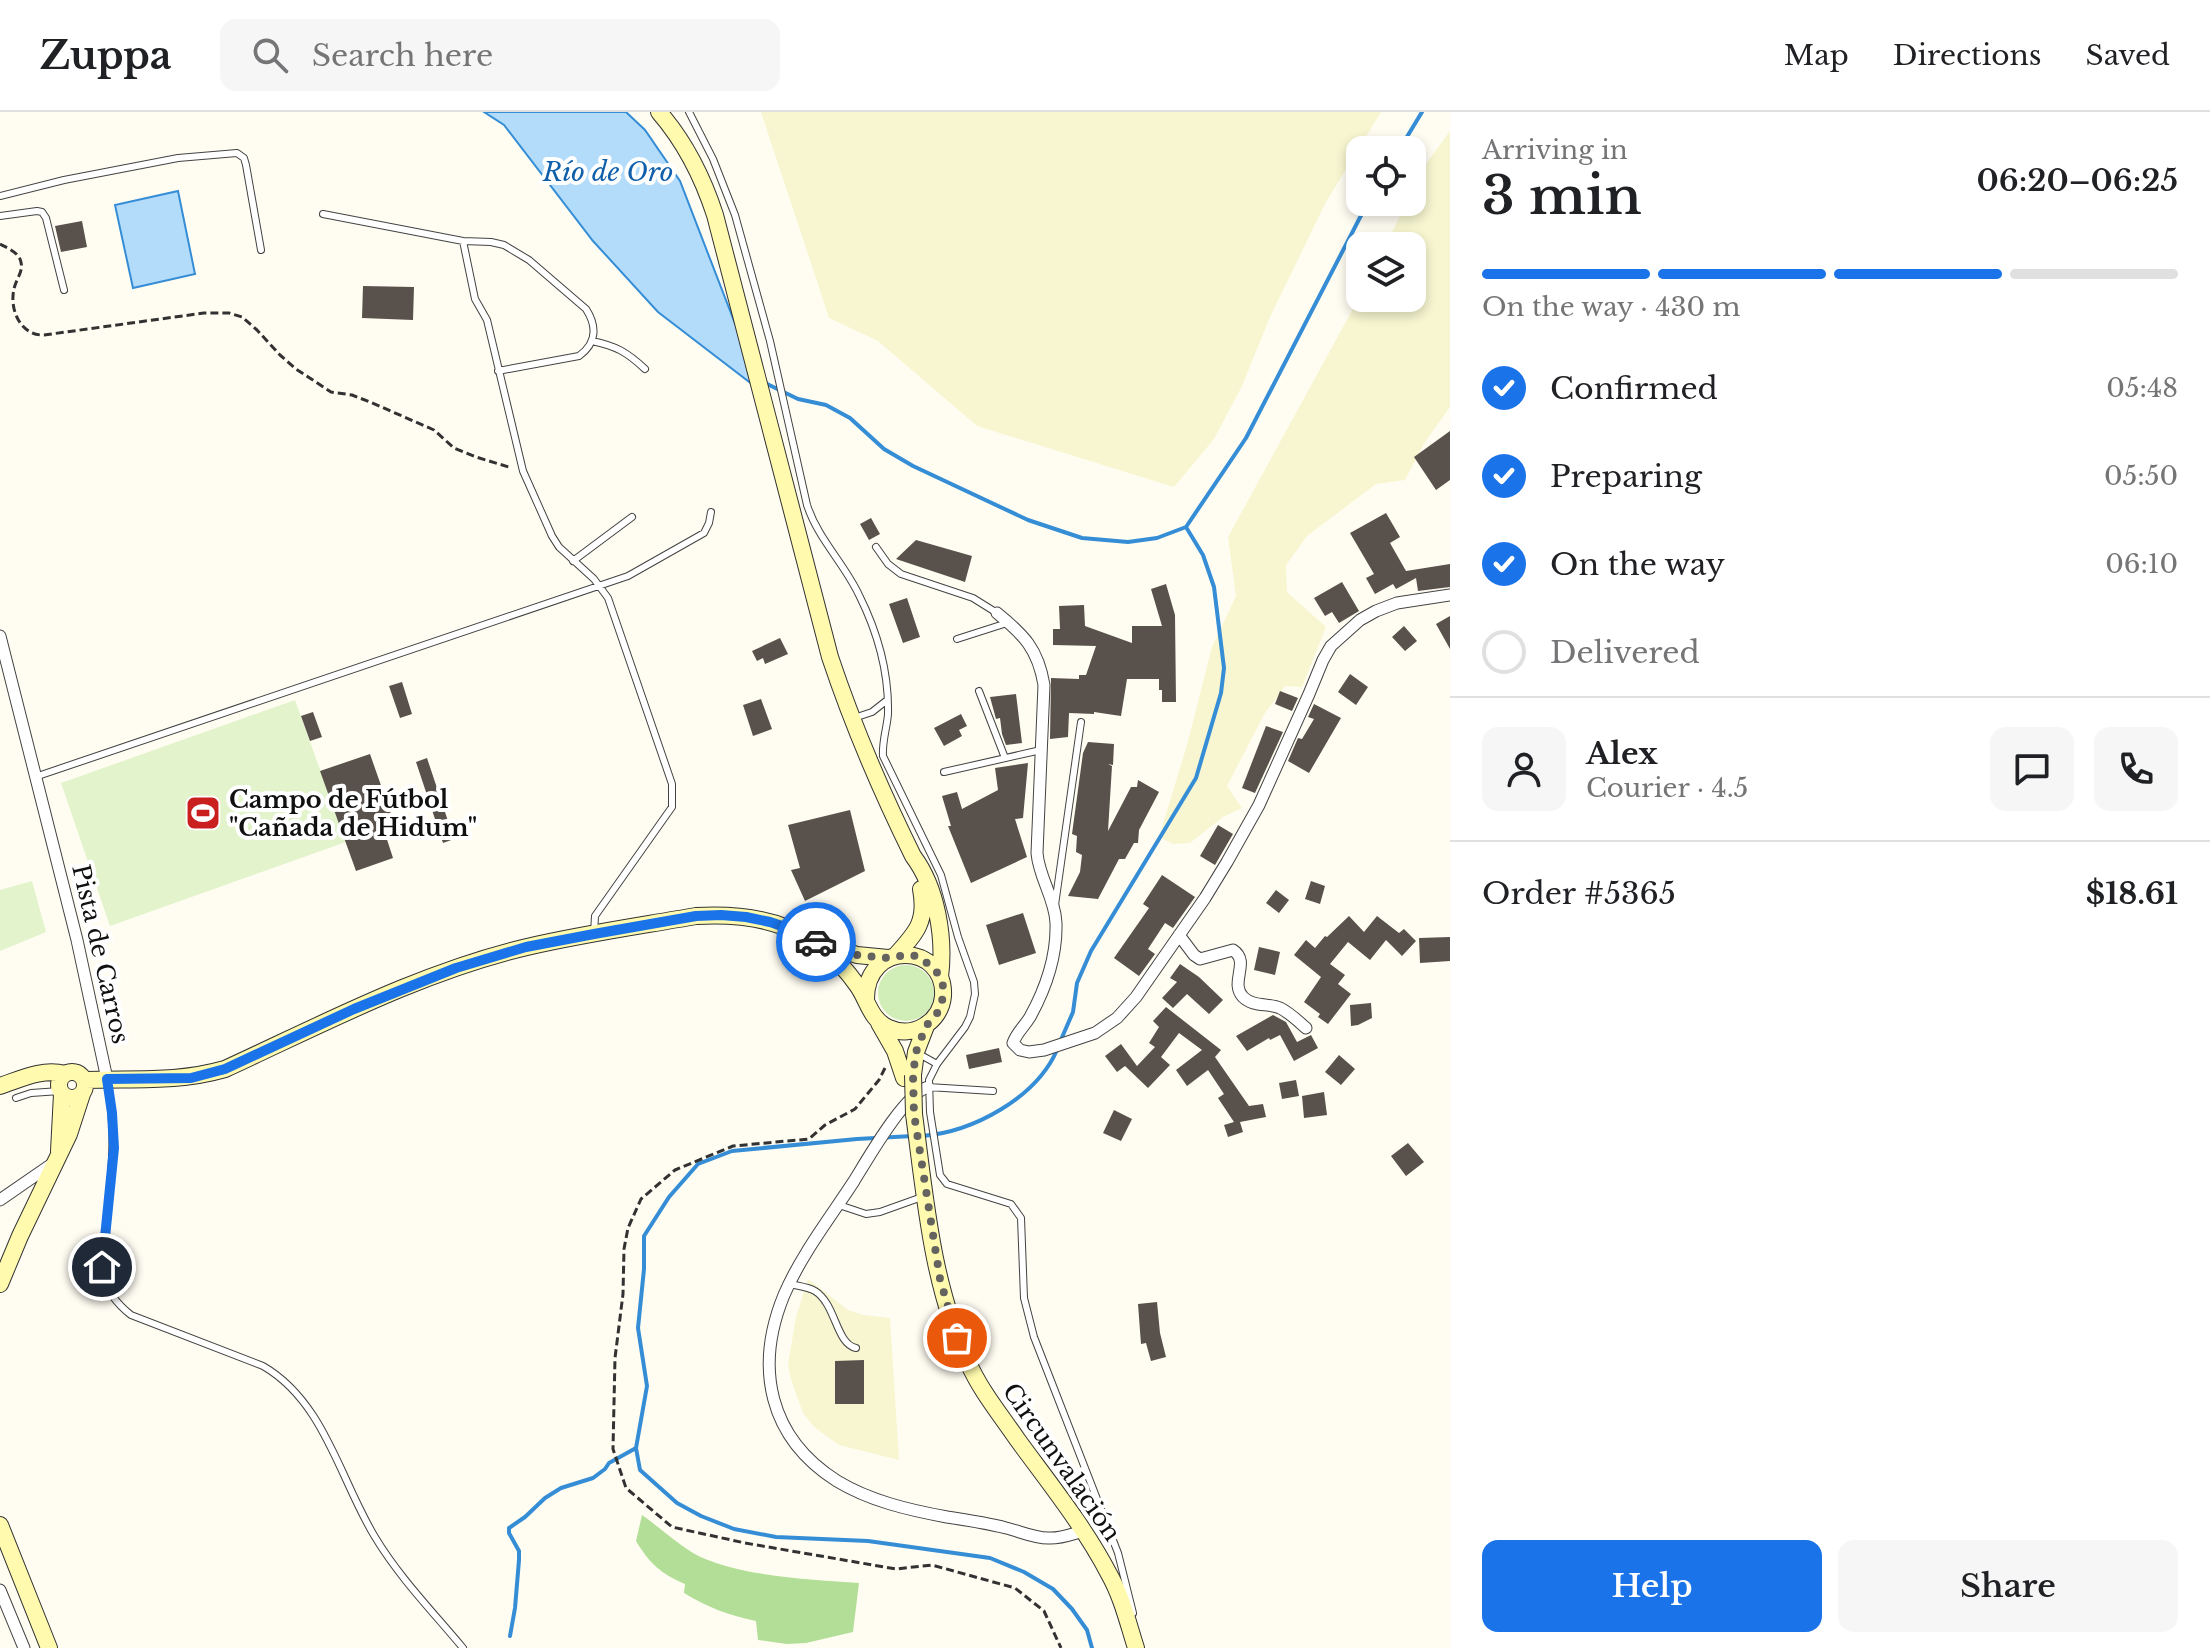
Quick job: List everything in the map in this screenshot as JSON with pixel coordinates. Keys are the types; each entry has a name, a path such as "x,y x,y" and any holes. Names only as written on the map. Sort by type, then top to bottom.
{"main road":[{"path":"659,112 671,126 708,192 725,247 830,657 851,719 913,856 923,900 921,923 915,934 873,971 866,989 866,999"},
{"path":"913,856 922,867 936,912 942,959 940,977"},
{"path":"0,1086 53,1071 72,1099 83,1087 107,1079 191,1078 225,1069 354,1009 456,968 526,947 696,916 721,915 770,922 857,955 917,956 934,968 943,986 942,1004 926,1026 908,1077"},
{"path":"816,942 839,962 866,999 908,1077"},
{"path":"878,1022 896,1031 906,1032 926,1026"},
{"path":"1,1279 69,1134 83,1087 78,1073 69,1072 62,1087 57,1158"},
{"name":"Circunvalación","path":"908,1077 922,1113 925,1192 938,1267 948,1310 968,1364 1110,1575 1136,1648"},
{"path":"0,1525 49,1648"}],"street":[{"path":"997,613 1021,632 1034,650 1044,685 1037,853 1038,867 1052,898 1056,923 1054,957 1040,999 1013,1043 1020,1050 1029,1052 1080,1039 1107,1027 1136,997 1205,898 1259,805 1331,646 1360,620 1376,611 1397,603 1450,595"},
{"name":"Pista de Carros","path":"1,640 77,940 107,1079"},
{"path":"1179,935 1200,959 1225,950 1239,954 1242,962 1237,984 1247,1001 1276,1006 1306,1028"},
{"path":"928,1087 920,1089 913,1096 884,1133 789,1284 779,1307 769,1349 769,1376 775,1407 797,1445 822,1470 869,1496 918,1511 1045,1538 1083,1531"},
{"path":"0,1200 57,1158"},
{"path":"0,1590 24,1648"}],"lane":[{"path":"689,112 713,159 735,215 770,341 813,524 858,593 874,629 884,663 888,714 882,744 883,756 941,875 974,982 974,1005 970,1017 931,1074 922,1113 940,1175 947,1184 1011,1204 1021,1218 1024,1298 1030,1324 1118,1553 1129,1591 1136,1648"},
{"path":"0,196 178,158 237,153 244,158 246,165 261,250"},
{"path":"0,216 42,212 64,290"},
{"path":"323,214 463,241 504,245 529,260 586,309 595,330 588,350 579,356 498,371"},
{"path":"463,241 475,299 486,315 523,471 559,547 600,586 608,598 672,784 672,807 595,916 594,934"},
{"path":"592,341 612,345 630,355 645,369"},
{"path":"35,777 628,576 695,540 704,533 711,512"},
{"path":"573,561 632,517"},
{"path":"876,547 888,564 901,574 973,598 997,613"},
{"path":"957,639 1009,622"},
{"path":"979,691 1005,758"},
{"path":"851,719 872,712 886,701"},
{"path":"1054,910 1081,722"},
{"path":"944,772 1041,750"},
{"path":"916,1052 937,1064"},
{"name":"Pista de Carros","path":"107,1079 114,1148 102,1267 114,1299 131,1315 263,1366 296,1391 312,1413 376,1539 392,1563 463,1648"},
{"path":"16,1098 62,1087"},
{"path":"928,1087 993,1091"},
{"path":"839,1205 866,1214 880,1212 925,1192"},
{"path":"789,1284 813,1289 820,1295 832,1310 844,1341 849,1347 856,1348"}],"path":[{"path":"0,244 15,252 21,262 21,272 13,294 15,308 23,327 32,334 44,335 204,313 229,313 242,317 296,369 331,392 370,402 434,430 454,448 523,471"}],"green space":[{"path":"761,112 1381,112 1366,136 1346,136 1346,169 1326,202 1270,317 1242,386 1214,439 1174,487 977,426 878,341 829,318"},
{"path":"1450,131 1450,407 1425,442 1405,480 1376,484 1307,536 1286,565 1287,592 1326,627 1302,687 1285,686 1265,713 1227,786 1242,808 1223,817 1190,843 1173,844 1159,837 1212,647 1236,596 1228,537 1351,312 1426,312 1426,232 1392,232 1400,216 1426,216 1426,164"},
{"name":"Campo de Fútbol \"Cañada de Hidum\"","path":"295,700 346,842 110,926 61,783"},
{"path":"32,881 46,932 0,951 0,890"},
{"path":"906,965 926,973 934,993 926,1013 906,1021 886,1013 878,993 886,973"},
{"path":"808,1279 848,1310 890,1318 899,1460 839,1445 814,1427 803,1413 788,1364 796,1317"},
{"path":"642,1515 693,1553 729,1567 773,1576 859,1583 853,1632 806,1643 758,1640 756,1621 719,1610 684,1593 685,1584 662,1572 651,1562 636,1541"}],"water":[{"name":"Río de Oro","path":"484,112 626,112 645,130 680,181 761,391 658,312 593,241 504,125"},
{"path":"178,191 195,274 133,288 115,205"}],"building":[{"path":"82,221 87,247 61,252 55,226"},
{"path":"363,286 414,287 413,320 362,318"},
{"path":"1450,431 1450,480 1436,490 1414,457"},
{"path":"1386,513 1400,537 1390,543 1406,571 1450,564 1450,587 1418,591 1416,578 1396,589 1393,584 1375,594 1366,578 1374,574 1350,533"},
{"path":"871,518 880,534 869,540 860,524"},
{"path":"916,540 972,556 965,582 896,559"},
{"path":"1342,582 1359,611 1339,623 1332,612 1325,616 1314,598"},
{"path":"1166,584 1175,615 1176,702 1162,702 1159,679 1127,679 1121,716 1094,712 1069,713 1068,737 1050,739 1051,678 1079,679 1079,675 1086,675 1096,646 1053,645 1053,629 1060,629 1059,606 1084,605 1085,626 1132,643 1132,626 1162,626 1151,589"},
{"path":"907,598 920,637 903,643 889,604"},
{"path":"1450,616 1450,649 1436,624"},
{"path":"1404,626 1417,641 1405,651 1392,637"},
{"path":"780,638 788,654 765,664 763,658 757,661 752,651"},
{"path":"1350,674 1368,687 1356,705 1338,692"},
{"path":"402,682 412,714 400,718 389,686"},
{"path":"1280,691 1298,698 1292,711 1275,704"},
{"path":"1016,694 1022,743 1006,745 1000,718 996,719 990,697"},
{"path":"761,699 772,729 753,736 743,705"},
{"path":"1314,704 1341,718 1309,773 1288,761 1298,738 1302,739 1314,719 1308,717"},
{"path":"313,712 322,737 310,741 301,716"},
{"path":"961,714 967,726 959,730 962,736 944,746 934,728"},
{"path":"1266,726 1283,732 1255,793 1242,788"},
{"path":"1088,742 1114,744 1113,765 1108,764 1112,766 1108,831 1131,787 1137,787 1138,780 1159,792 1139,830 1138,843 1134,843 1125,859 1119,859 1098,899 1068,896 1080,872 1082,855 1076,852 1077,836 1072,834 1083,753"},
{"path":"370,754 391,814 380,818 393,858 356,871 320,771"},
{"path":"427,758 454,839 443,843 416,762"},
{"path":"1028,763 1023,818 1015,819 1027,857 971,883 948,826 951,826 942,796 957,792 962,809 998,790 995,768"},
{"path":"850,810 865,871 805,901 791,870 800,868 788,825"},
{"path":"1218,825 1233,834 1215,865 1200,856"},
{"path":"1162,875 1195,897 1173,928 1165,923 1148,949 1155,954 1139,976 1114,958 1149,908 1143,904"},
{"path":"1311,881 1325,886 1320,904 1305,899"},
{"path":"1276,890 1289,900 1279,913 1266,903"},
{"path":"1023,913 1036,953 999,965 986,925"},
{"path":"1349,916 1364,932 1377,916 1399,933 1404,929 1416,941 1402,956 1386,940 1370,960 1348,942 1330,964 1345,975 1338,984 1351,994 1328,1024 1304,1002 1321,977 1294,955 1306,940 1315,948"},
{"path":"1450,937 1450,961 1420,963 1419,938"},
{"path":"1259,947 1280,952 1275,975 1254,970"},
{"path":"1180,964 1223,1000 1209,1014 1187,994 1173,1008 1162,998 1177,982 1170,978"},
{"path":"1371,1003 1372,1018 1351,1026 1350,1005"},
{"path":"1166,1007 1221,1050 1215,1057 1249,1106 1263,1104 1266,1117 1240,1122 1243,1132 1228,1137 1224,1125 1234,1122 1218,1098 1224,1094 1208,1070 1187,1086 1176,1070 1202,1050 1179,1033 1161,1057 1170,1065 1148,1088 1125,1066 1117,1072 1105,1056 1121,1044 1137,1066 1155,1047 1149,1043 1159,1027 1153,1021"},
{"path":"1273,1015 1286,1022 1297,1042 1311,1035 1318,1048 1294,1061 1280,1035 1247,1051 1236,1036"},
{"path":"999,1048 1002,1062 969,1069 966,1055"},
{"path":"1339,1055 1355,1069 1341,1085 1325,1072"},
{"path":"1296,1080 1299,1096 1282,1099 1279,1083"},
{"path":"1324,1092 1327,1115 1304,1118 1302,1096"},
{"path":"1114,1110 1132,1119 1121,1141 1103,1133"},
{"path":"1408,1143 1424,1162 1406,1176 1391,1156"},
{"path":"1157,1302 1166,1357 1151,1361 1146,1343 1141,1344 1138,1304"},
{"path":"864,1360 864,1404 835,1404 835,1361"}],"waterway":[{"path":"1407,136 1422,112"},
{"path":"763,382 798,399 826,405 850,418 884,449 913,466 1028,520 1082,538 1128,542 1157,538 1186,527 1246,438 1361,216"},
{"path":"1060,1042 1073,1012 1077,983 1091,951 1196,778 1221,693 1224,668 1214,587 1203,555 1186,527"},
{"path":"922,1136 962,1128 1001,1110 1034,1083 1057,1050"},
{"path":"913,1136 732,1151 698,1164 669,1197 644,1236 638,1328 647,1386 636,1448 640,1470 677,1503 734,1529 776,1537 868,1541 990,1558 1024,1572 1053,1589 1087,1630 1092,1648"},
{"path":"510,1636 519,1551 509,1528 545,1498 561,1488 593,1478 609,1463 636,1448"}],"way so far":[{"path":"816,942 857,955 888,958 896,955 917,956 934,968 940,977 942,1004 926,1026 916,1052 914,1114 933,1245 957,1338"}],"place":[{"name":"Campo de Fútbol \"Cañada de Hidum\"","path":"203,813"}],"route":[{"path":"102,1267 114,1148 107,1079 191,1078 225,1069 405,988 456,968 526,947 696,916 721,915 770,922 816,942"}]}
